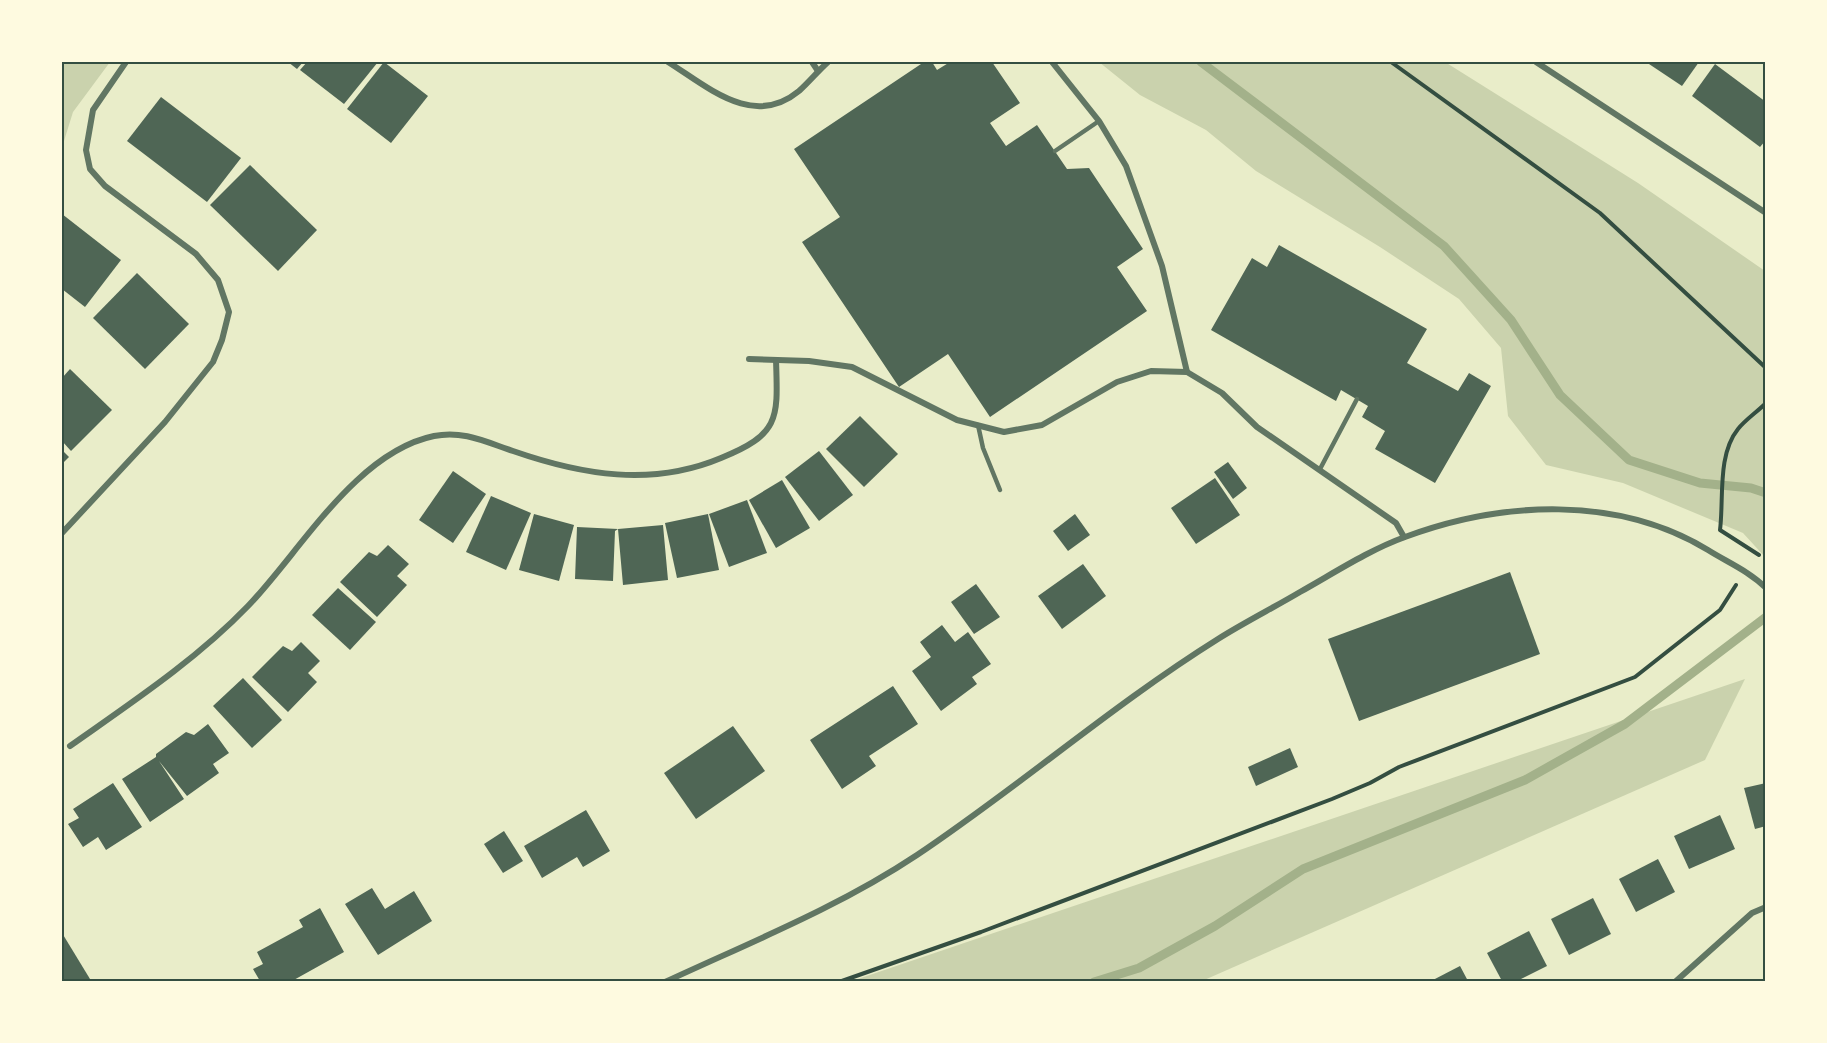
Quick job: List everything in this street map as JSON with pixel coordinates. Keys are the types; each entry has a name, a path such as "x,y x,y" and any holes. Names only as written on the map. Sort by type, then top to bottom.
{"street":[{"path":"62,533 165,422 213,362 229,312 218,280 196,254 105,186 90,169 86,150 93,110 126,62"},
{"path":"668,62 731,102 755,108 777,105 798,91 828,62"},
{"path":"812,62 818,71"},
{"path":"1052,62 1099,122 1126,166 1162,266 1187,372"},
{"path":"1536,62 1766,213"},
{"path":"749,359 852,367 957,420 1004,432 1042,425 1117,382 1150,371 1187,372 1222,393 1257,427 1395,523 1404,537"},
{"path":"70,746 160,682 248,606 360,478 395,452 433,436 467,434 582,472 644,477 702,466 747,448 771,427 778,401 776,360"},
{"path":"665,981 853,894 976,815 1056,754 1217,639 1404,537 1474,516 1543,508 1625,516 1685,536 1746,572 1766,588"},
{"path":"1675,981 1752,913 1766,907"}],"lane":[{"path":"1055,151 1099,122"},
{"path":"1320,469 1357,399"},
{"path":"978,425 983,448 1000,490"}],"path":[{"path":"1391,62 1600,213 1766,368"},
{"path":"1754,561 1759,555 1720,530 1724,503 1723,464 1737,430 1766,403"},
{"path":"840,981 981,932 1332,799 1370,783 1399,767 1635,677 1720,610 1738,583"}],"green space":[{"path":"62,62 110,62 73,112 64,141 62,162"},
{"path":"1099,62 1445,62 1638,183 1765,271 1765,557 1743,533 1623,483 1546,465 1508,416 1501,348 1459,299 1380,247 1256,171 1206,130 1140,95"},
{"path":"1745,679 1705,760 1202,981 852,981"}],"building":[{"path":"288,62 303,62 297,69"},
{"path":"307,62 378,62 344,104 300,70"},
{"path":"384,62 428,96 391,143 347,109"},
{"path":"924,62 932,62 937,70 950,62 992,62 1020,103 990,123 1006,146 1037,125 1067,169 1089,168 1143,249 1117,267 1147,311 990,417 948,354 899,387 802,242 840,217 794,149"},
{"path":"1646,62 1699,62 1682,86"},
{"path":"1715,64 1766,102 1766,140 1760,147 1692,96"},
{"path":"161,97 241,158 207,202 127,141"},
{"path":"250,165 317,230 278,271 210,205"},
{"path":"62,214 121,260 85,307 62,289"},
{"path":"1279,245 1427,329 1407,363 1458,391 1469,373 1491,386 1435,483 1375,449 1385,431 1362,417 1368,406 1341,390 1336,401 1211,330 1252,258 1267,267"},
{"path":"137,273 189,324 145,369 93,318"},
{"path":"70,369 112,410 71,451 62,441 62,378"},
{"path":"860,416 898,454 864,487 826,449"},
{"path":"62,450 69,457 62,464"},
{"path":"819,451 853,495 819,521 785,477"},
{"path":"1228,462 1247,488 1233,499 1214,472"},
{"path":"453,471 486,494 453,543 419,520"},
{"path":"1215,478 1240,515 1196,544 1171,508"},
{"path":"782,480 810,528 776,548 749,500"},
{"path":"491,496 531,513 506,570 466,552"},
{"path":"747,500 767,553 729,567 709,514"},
{"path":"534,514 574,525 559,581 519,570"},
{"path":"708,514 719,570 677,578 665,523"},
{"path":"1075,514 1090,535 1068,551 1053,531"},
{"path":"663,525 668,580 623,585 618,529"},
{"path":"577,527 618,529 615,531 613,581 575,579"},
{"path":"388,545 409,564 397,576 407,585 377,617 340,582 369,552 377,556"},
{"path":"1083,564 1106,596 1062,629 1038,596"},
{"path":"1510,572 1540,654 1359,721 1328,639"},
{"path":"976,584 1000,617 974,634 951,602"},
{"path":"338,588 376,622 350,650 312,615"},
{"path":"942,625 955,642 968,632 991,664 972,677 977,684 941,711 912,671 931,657 920,642"},
{"path":"301,642 320,661 308,673 317,682 288,712 252,677 283,646 292,651"},
{"path":"243,678 282,720 252,748 213,706"},
{"path":"893,686 918,724 869,756 876,766 842,789 810,740"},
{"path":"208,724 229,753 213,764 219,773 187,796 159,761 184,799 150,822 122,779 156,757 156,754 186,732 194,735"},
{"path":"733,726 765,771 696,819 664,773"},
{"path":"1290,748 1298,767 1256,786 1248,767"},
{"path":"113,783 142,827 106,850 98,837 83,847 68,824 79,818 73,809"},
{"path":"1766,783 1766,826 1755,829 1744,788"},
{"path":"586,810 610,851 583,867 577,857 542,878 524,846"},
{"path":"1720,815 1735,849 1689,869 1674,836"},
{"path":"504,831 523,861 503,873 484,844"},
{"path":"1658,859 1675,892 1636,912 1619,879"},
{"path":"372,888 385,909 414,891 432,921 378,955 345,904"},
{"path":"1593,898 1611,934 1569,955 1551,919"},
{"path":"320,908 344,952 292,981 260,981 253,969 263,964 257,952 303,927 299,920"},
{"path":"1529,931 1547,966 1517,981 1502,981 1487,953"},
{"path":"62,933 90,979 62,981"},
{"path":"1460,966 1468,981 1431,981"}],"waterway":[{"path":"1201,62 1444,246 1511,320 1560,395 1629,460 1700,483 1751,488 1766,493"},
{"path":"1094,982 1139,968 1215,926 1303,869 1525,780 1625,724 1766,617"}]}
